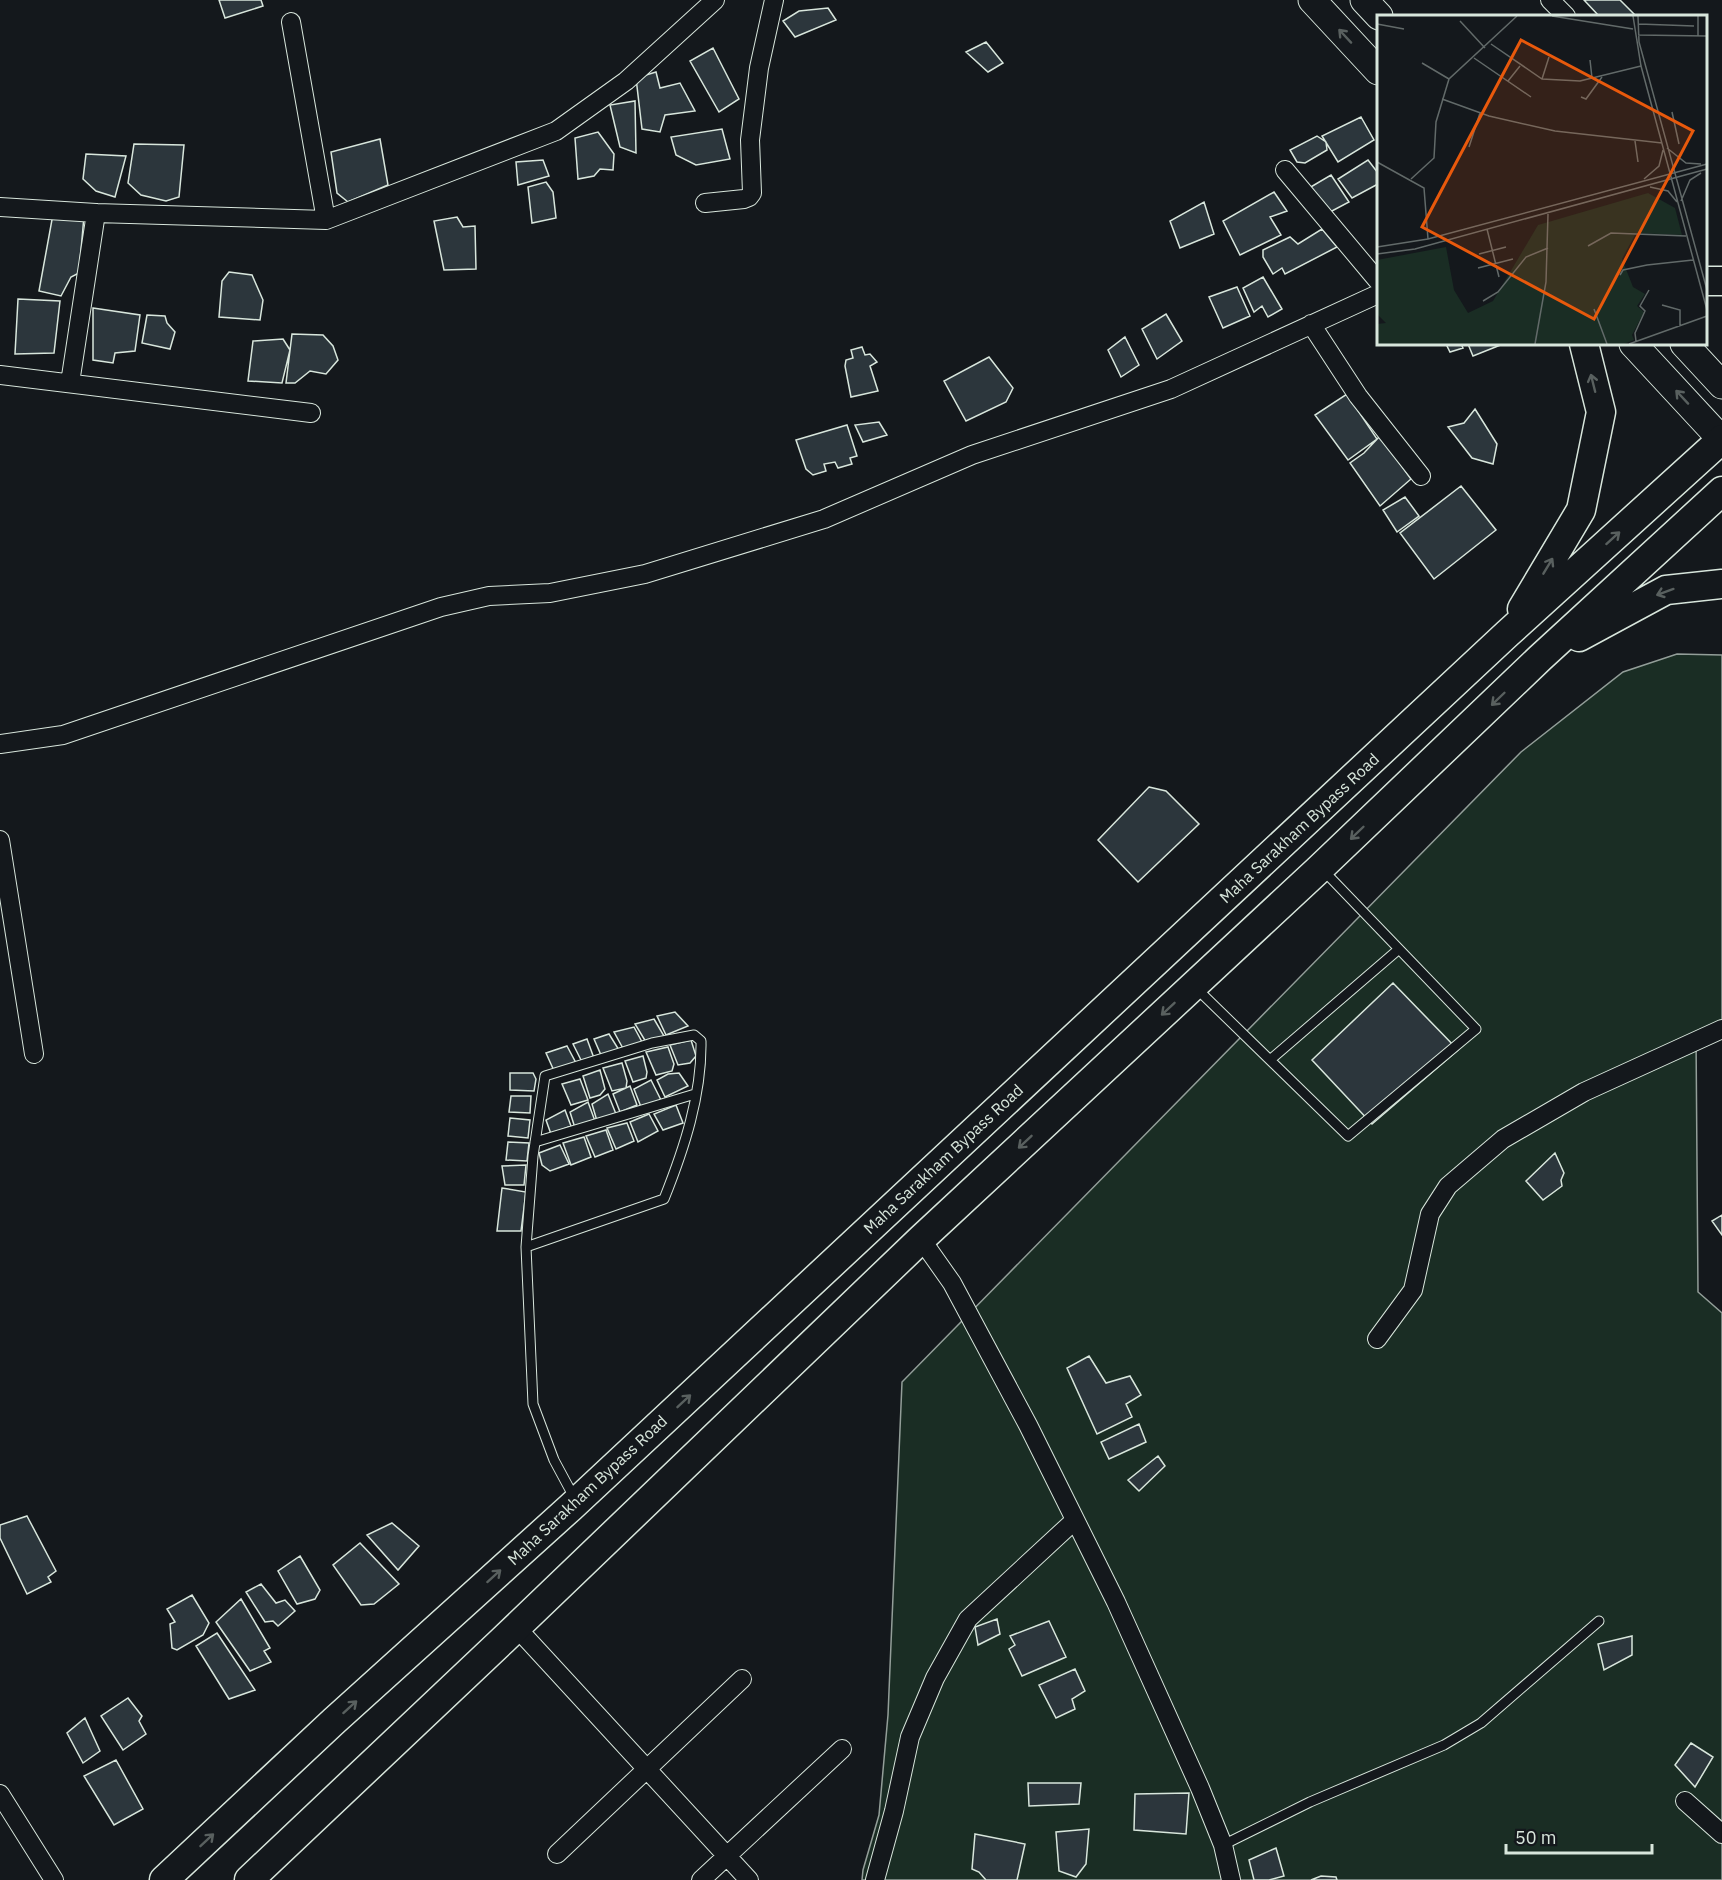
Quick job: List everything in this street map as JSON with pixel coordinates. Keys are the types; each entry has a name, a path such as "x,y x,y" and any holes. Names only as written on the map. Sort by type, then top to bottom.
{"highway":[{"path":"1507,634 1581,510 1601,412 1584,345"},
{"name":"Maha Sarakham Bypass Road","path":"164,1880 334,1721 576,1501 1507,634 1722,440"},
{"path":"249,1880 921,1239 1321,867 1540,658 1722,491"},
{"path":"1540,658 1666,590 1722,584"}],"main road":[{"path":"1312,0 1377,70"},
{"path":"1364,0 1378,15"},
{"path":"1634,345 1722,440"},
{"path":"1685,345 1722,385"}],"street":[{"path":"705,203 744,199 752,193 750,140 759,68 774,0"},
{"path":"1550,0 1565,15"},
{"path":"0,207 96,213 326,220 556,131 626,81 710,2"},
{"path":"291,22 326,220"},
{"path":"1285,170 1377,280"},
{"path":"70,383 96,213"},
{"path":"0,744 63,735 441,607 489,596 550,593 645,574 824,519 972,456 1171,388 1377,294"},
{"path":"1311,324 1358,396 1421,476"},
{"path":"0,375 311,413"},
{"path":"0,840 34,1053"},
{"path":"1377,1339 1413,1290 1430,1215 1448,1186 1503,1139 1584,1092 1722,1029"},
{"path":"921,1239 952,1283 1028,1425 1116,1602 1200,1788 1223,1845 1231,1880"},
{"path":"876,1880 910,1737 934,1678 968,1619 1074,1521"},
{"path":"516,1627 749,1880"},
{"path":"557,1854 742,1679"},
{"path":"700,1880 842,1749"},
{"path":"0,1794 54,1880"},
{"path":"1685,1801 1722,1834"}],"lane":[{"path":"1194,985 1348,1136 1476,1029 1321,867"},
{"path":"1270,1060 1399,949"},
{"path":"526,1247 664,1199 682,1153 701,1067 701,1041 694,1035 652,1043 545,1076 535,1142 526,1247 533,1404 554,1460 576,1501"},
{"path":"535,1142 695,1094"},
{"path":"1223,1845 1310,1802 1444,1745 1481,1723 1599,1621"}],"green space":[{"path":"1677,654 1722,655 1722,1022 1696,1035 1698,1292 1722,1313 1722,1880 862,1880 879,1815 888,1715 902,1382 1521,752 1623,672"}],"building":[{"path":"219,0 261,0 263,6 225,18"},
{"path":"1584,0 1620,0 1635,15 1598,15"},
{"path":"828,8 836,20 795,37 783,21 799,11"},
{"path":"986,42 1003,63 988,72 966,52"},
{"path":"713,48 739,99 719,112 690,61"},
{"path":"656,72 660,88 680,83 695,111 665,115 660,132 642,129 636,78"},
{"path":"635,101 636,153 620,147 610,105"},
{"path":"1361,117 1374,140 1338,162 1322,136"},
{"path":"722,129 730,159 696,165 676,155 671,137"},
{"path":"598,132 614,154 613,170 600,169 594,176 578,179 575,138"},
{"path":"1317,136 1326,142 1327,150 1305,163 1297,162 1290,150"},
{"path":"380,139 388,185 348,202 337,193 331,152"},
{"path":"134,144 184,145 179,197 166,201 141,195 128,183"},
{"path":"86,154 126,156 115,197 96,191 83,179"},
{"path":"543,160 549,176 518,185 516,162"},
{"path":"1368,160 1377,172 1377,185 1352,198 1338,179"},
{"path":"1331,175 1349,202 1330,212 1309,188"},
{"path":"546,182 553,192 556,218 532,223 528,187"},
{"path":"1274,192 1287,211 1270,217 1281,235 1240,255 1223,221"},
{"path":"1204,202 1214,234 1180,248 1170,221"},
{"path":"53,214 84,216 79,273 71,277 61,296 39,291"},
{"path":"457,217 463,227 475,226 476,269 444,270 434,221"},
{"path":"1322,229 1337,247 1285,274 1282,268 1273,274 1263,257 1263,250 1290,237 1298,244"},
{"path":"229,272 252,275 263,300 260,320 219,317 222,281"},
{"path":"1263,277 1282,309 1268,317 1262,306 1254,312 1243,288"},
{"path":"1237,287 1250,316 1223,328 1209,297"},
{"path":"18,299 60,301 54,353 15,354"},
{"path":"93,308 140,315 135,351 115,353 113,363 93,360"},
{"path":"1166,314 1182,341 1157,359 1142,329"},
{"path":"147,315 165,316 167,323 175,332 170,349 142,343"},
{"path":"292,334 323,335 333,346 338,360 326,374 310,371 295,383 286,383"},
{"path":"1125,337 1139,365 1121,377 1108,350"},
{"path":"283,339 290,350 282,383 248,381 253,341"},
{"path":"1446,345 1462,345 1463,348 1450,352"},
{"path":"1468,345 1500,345 1473,356"},
{"path":"862,347 865,355 870,354 877,362 870,366 878,391 851,397 846,360 853,358 851,350"},
{"path":"989,357 1013,388 1006,402 966,421 944,381"},
{"path":"1347,394 1377,439 1348,460 1315,415"},
{"path":"1475,409 1497,444 1493,464 1472,458 1448,427 1464,423"},
{"path":"879,422 887,435 863,442 855,425"},
{"path":"847,425 857,456 850,458 852,464 838,468 835,462 824,464 826,471 813,475 806,469 796,440"},
{"path":"1380,436 1411,479 1380,506 1350,463 1364,453"},
{"path":"1461,486 1496,530 1434,579 1400,533"},
{"path":"1405,497 1419,516 1397,532 1383,510"},
{"path":"1149,787 1166,791 1199,824 1138,882 1098,840"},
{"path":"1393,983 1458,1050 1372,1124 1312,1060"},
{"path":"675,1012 688,1026 666,1035 657,1016"},
{"path":"654,1019 664,1036 646,1042 635,1024"},
{"path":"634,1027 642,1042 625,1052 614,1032"},
{"path":"609,1034 619,1050 601,1055 594,1039"},
{"path":"587,1039 595,1061 583,1064 573,1044"},
{"path":"691,1040 696,1056 690,1063 678,1065 670,1045"},
{"path":"567,1046 576,1063 555,1073 546,1053"},
{"path":"668,1047 674,1064 672,1071 656,1075 646,1052"},
{"path":"643,1056 647,1072 646,1078 633,1082 625,1061"},
{"path":"622,1063 627,1081 626,1088 612,1091 603,1068"},
{"path":"600,1070 605,1089 600,1095 590,1098 583,1076"},
{"path":"510,1073 533,1073 536,1079 534,1091 510,1090"},
{"path":"679,1073 688,1086 665,1097 657,1080 668,1074"},
{"path":"580,1079 588,1100 571,1105 562,1084"},
{"path":"651,1080 661,1100 641,1107 634,1089"},
{"path":"630,1086 637,1105 620,1112 613,1094"},
{"path":"608,1094 616,1114 597,1121 592,1104"},
{"path":"511,1096 531,1096 530,1113 509,1112"},
{"path":"588,1102 595,1121 575,1128 570,1112"},
{"path":"676,1105 683,1123 663,1130 654,1114"},
{"path":"565,1110 571,1126 551,1134 546,1120"},
{"path":"649,1114 658,1131 638,1142 630,1122"},
{"path":"510,1118 530,1120 528,1138 508,1136"},
{"path":"627,1123 634,1141 616,1149 607,1128"},
{"path":"606,1130 613,1150 595,1157 586,1136"},
{"path":"584,1137 591,1157 571,1165 563,1143"},
{"path":"508,1142 529,1143 527,1161 506,1160"},
{"path":"560,1145 569,1164 550,1171 542,1165 539,1153"},
{"path":"1555,1153 1564,1173 1561,1180 1562,1186 1543,1200 1526,1181"},
{"path":"526,1165 524,1185 505,1185 502,1166"},
{"path":"502,1188 526,1192 521,1231 497,1231"},
{"path":"1722,1215 1722,1235 1712,1221"},
{"path":"1089,1356 1106,1383 1130,1376 1141,1395 1126,1404 1132,1417 1097,1434 1067,1368"},
{"path":"1139,1424 1146,1442 1109,1459 1101,1442"},
{"path":"1158,1456 1165,1466 1139,1491 1128,1480"},
{"path":"27,1516 56,1571 48,1577 51,1582 27,1594 0,1538 0,1525"},
{"path":"392,1523 419,1546 398,1570 367,1535"},
{"path":"360,1543 399,1584 374,1604 361,1605 333,1565"},
{"path":"300,1556 320,1590 315,1599 297,1604 278,1571"},
{"path":"261,1584 276,1603 285,1600 295,1611 278,1626 273,1621 265,1622 246,1592"},
{"path":"192,1595 209,1623 203,1635 177,1650 172,1648 170,1624 175,1622 167,1609"},
{"path":"241,1599 270,1648 264,1651 271,1662 250,1671 216,1622"},
{"path":"997,1619 1000,1634 978,1645 975,1627"},
{"path":"1049,1621 1066,1657 1022,1676 1009,1649 1015,1645 1010,1636"},
{"path":"217,1633 255,1690 229,1699 196,1646"},
{"path":"1632,1636 1632,1655 1604,1670 1598,1644"},
{"path":"1075,1669 1085,1691 1072,1699 1075,1709 1056,1718 1039,1685"},
{"path":"128,1698 142,1716 139,1721 146,1734 123,1750 101,1716"},
{"path":"85,1718 100,1751 83,1763 67,1733"},
{"path":"1691,1743 1713,1757 1695,1787 1675,1765"},
{"path":"116,1760 143,1809 114,1825 84,1776"},
{"path":"1028,1783 1081,1783 1079,1804 1029,1806"},
{"path":"1189,1793 1186,1834 1134,1830 1135,1794"},
{"path":"1089,1829 1086,1864 1076,1877 1059,1871 1056,1832"},
{"path":"975,1834 1025,1844 1017,1880 986,1880 979,1872 972,1869"},
{"path":"1276,1848 1284,1876 1269,1880 1254,1880 1249,1860"},
{"path":"1321,1876 1336,1877 1337,1880 1311,1880"}]}
